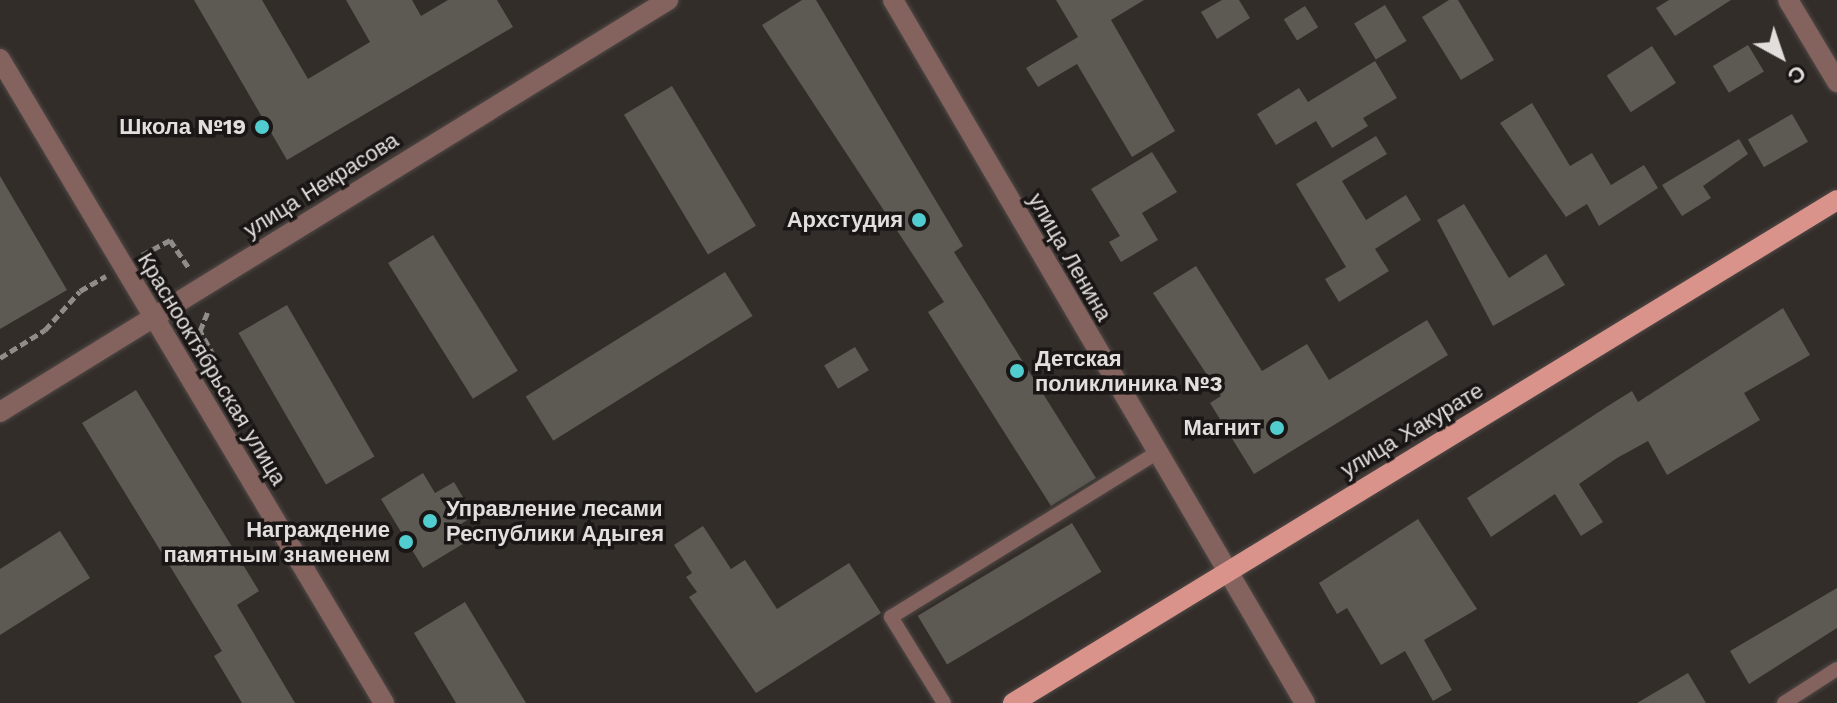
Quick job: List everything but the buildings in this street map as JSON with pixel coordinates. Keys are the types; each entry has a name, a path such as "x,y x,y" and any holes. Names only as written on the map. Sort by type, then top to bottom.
{"main road":[{"name":"улица Хакурате","path":"1013,703 1837,200"}],"street":[{"name":"улица Некрасова","path":"0,412 668,0"},
{"name":"улица Ленина","path":"893,0 1305,703"},
{"path":"1788,0 1837,82"},
{"name":"Краснооктябрьская улица","path":"0,59 384,703"}],"lane":[{"path":"944,703 891,617 1157,453"},
{"path":"1784,703 1837,669"}],"place":[{"name":"Школа №19","path":"262,127"},
{"name":"Архстудия","path":"919,220"},
{"name":"Детская поликлиника №3","path":"1017,371"},
{"name":"Магнит","path":"1277,428"},
{"name":"Управление лесами Республики Адыгея","path":"430,521"},
{"name":"Награждение памятным знаменем","path":"406,542"}]}
